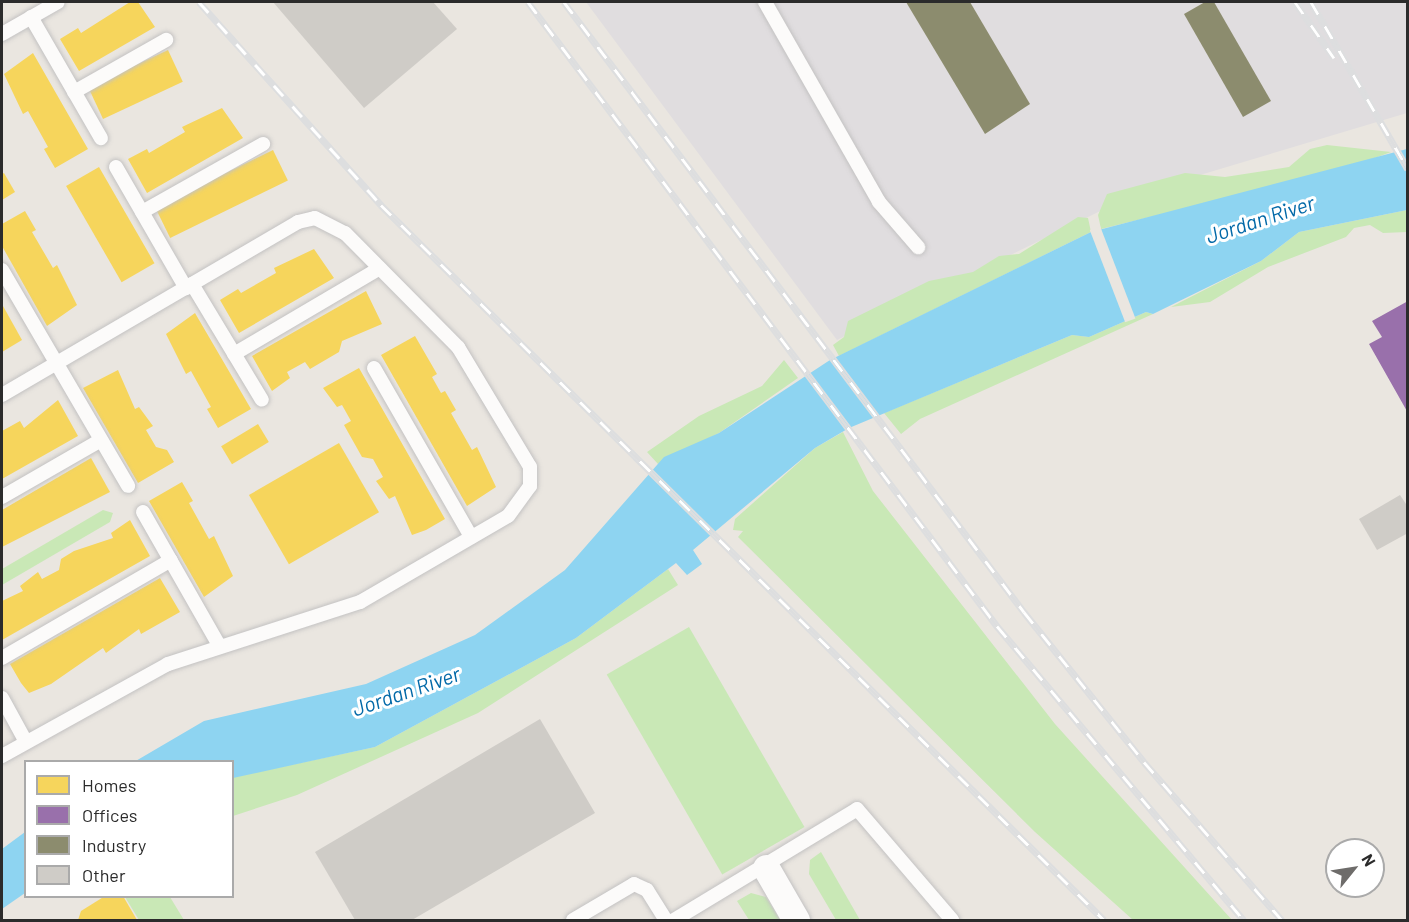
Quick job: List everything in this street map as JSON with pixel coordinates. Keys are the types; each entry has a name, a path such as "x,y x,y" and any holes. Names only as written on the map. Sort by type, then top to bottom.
{"street":[{"path":"766,868 796,921"}],"lane":[{"path":"29,2 74,92 101,138"},
{"path":"2,34 57,2"},
{"path":"765,2 879,202 918,247"},
{"path":"74,92 166,40"},
{"path":"142,212 263,144"},
{"path":"116,167 142,212 262,400"},
{"path":"2,396 298,222 315,218 345,233 470,361 530,467 522,503 471,537 360,602 148,673 2,756"},
{"path":"234,354 380,268"},
{"path":"2,270 7,292 57,363 128,486"},
{"path":"374,369 471,537"},
{"path":"2,498 101,440"},
{"path":"143,512 220,647"},
{"path":"2,658 171,560"},
{"path":"2,698 26,742"},
{"path":"674,921 766,868 857,809 952,921"},
{"path":"573,921 634,884 647,890 666,921"}],"shaded area":[{"path":"586,2 1407,2 1407,113 1133,195 837,340"}],"green space":[{"path":"1327,145 1391,152 1345,169 1101,229 1098,215 1107,194 1185,173 1225,177 1289,167 1310,149"},
{"path":"1407,210 1407,232 1383,233 1370,225 1354,228 1346,237 1268,267 1210,302 1171,307 1261,261 1299,232"},
{"path":"1078,217 1088,218 1091,232 839,356 833,345 844,337 848,321 929,281 973,272 999,256 1019,254"},
{"path":"1146,312 1153,314 920,419 901,434 884,413 1072,335 1089,337"},
{"path":"784,360 798,378 719,433 658,464 647,452 699,416 762,386"},
{"path":"843,432 873,491 1055,724 1232,920 1133,920 1035,832 738,537 743,531 733,530 735,519 815,448"},
{"path":"103,510 113,513 110,522 2,585 2,569"},
{"path":"668,569 678,585 478,713 297,795 234,816 234,777 375,747 576,638"},
{"path":"689,627 804,827 722,875 607,674"},
{"path":"821,852 860,920 836,920 809,874 810,860"},
{"path":"751,893 766,897 780,920 749,920 737,901"},
{"path":"126,898 171,898 184,920 139,920"}],"water":[{"name":"Jordan River","path":"1407,149 1407,210 1299,232 1261,261 1153,314 1146,312 1089,337 1072,335 849,428 815,448 693,550 702,564 687,575 676,563 576,638 375,747 234,778 234,760 137,760 204,721 366,684 475,635 565,570 664,457 719,433 830,360 1091,232"},
{"path":"24,833 24,894 2,909 2,849"}],"pier":[{"path":"1100,226 1135,318 1125,322 1090,230"}],"building: Homes":[{"path":"130,2 138,2 155,27 79,71 60,39 78,28 81,33"},
{"path":"168,50 183,82 103,119 88,87"},
{"path":"33,53 88,149 55,168 44,149 48,147 28,111 23,114 4,74"},
{"path":"222,108 243,138 147,193 128,159 147,149 149,153 185,132 182,127"},
{"path":"273,150 288,181 170,238 155,207"},
{"path":"99,167 154,263 122,282 66,186"},
{"path":"4,173 15,192 2,200 2,174"},
{"path":"25,211 36,230 32,232 53,268 57,265 77,305 47,326 2,246 2,224"},
{"path":"314,249 334,278 239,333 220,300 238,289 241,293 276,273 274,268"},
{"path":"366,291 382,324 342,341 339,352 310,369 305,362 287,372 290,378 272,391 252,356"},
{"path":"2,307 22,340 2,352"},
{"path":"195,313 251,409 218,428 207,409 211,407 191,371 186,374 166,334"},
{"path":"415,336 437,374 432,377 441,393 445,391 456,410 451,413 472,450 477,447 496,487 467,506 381,355"},
{"path":"359,368 445,519 426,530 412,535 395,496 389,499 376,481 383,477 373,459 362,457 344,425 351,421 342,405 337,407 323,388"},
{"path":"118,370 135,409 139,407 153,426 146,430 156,447 167,450 174,462 138,483 83,388"},
{"path":"58,400 78,436 2,479 2,431 20,421 24,428"},
{"path":"258,424 269,442 232,464 221,446"},
{"path":"339,443 379,512 289,564 249,495"},
{"path":"91,458 110,492 2,547 2,510"},
{"path":"182,482 193,501 189,503 209,539 214,536 233,576 204,597 149,501"},
{"path":"130,520 150,556 2,640 2,601 23,591 20,586 38,572 42,579 59,570 61,559 74,551 113,538 111,533"},
{"path":"160,578 180,612 141,634 139,629 106,653 103,648 51,684 29,693 10,664"},
{"path":"102,898 124,898 137,920 78,920 81,911"}],"building: Offices":[{"path":"1408,301 1408,413 1369,344 1382,337 1372,321"}],"building: Industry":[{"path":"906,2 970,2 1030,104 985,134"},
{"path":"1205,2 1214,2 1271,101 1243,117 1184,14"}],"building: Other":[{"path":"273,2 433,2 457,29 364,108"},
{"path":"1400,495 1408,507 1408,533 1377,550 1359,519"},
{"path":"540,719 595,813 412,920 355,920 315,852"}],"railway":[{"path":"199,2 381,205 1104,920"},
{"path":"528,2 997,626 1244,920"},
{"path":"564,2 1024,612 1144,762 1282,920"},
{"path":"1295,2 1334,58"},
{"path":"1311,2 1408,169"}]}
